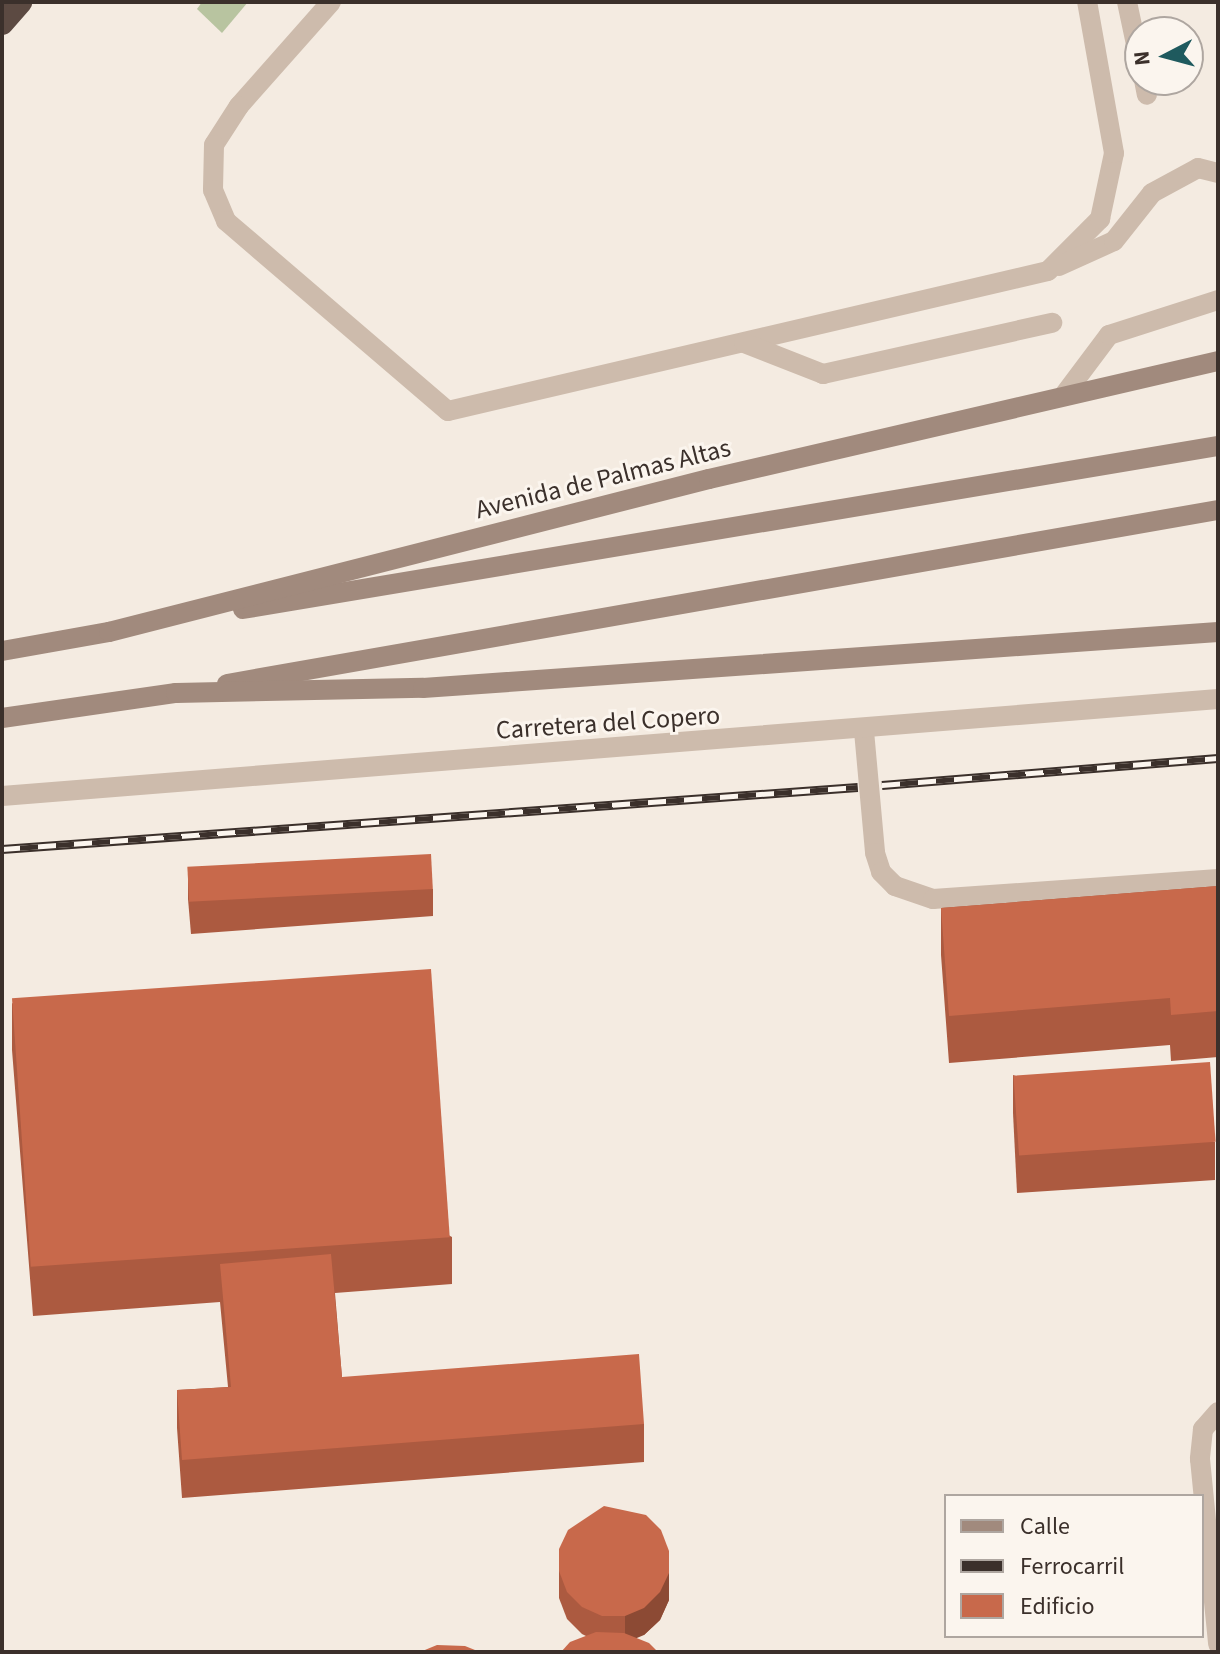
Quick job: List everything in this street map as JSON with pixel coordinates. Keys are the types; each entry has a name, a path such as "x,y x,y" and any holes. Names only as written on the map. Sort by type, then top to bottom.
{"highway":[{"path":"2,23 20,2"}],"main road":[{"name":"Avenida de Palmas Altas","path":"2,651 109,632 1064,395 1218,361"},
{"path":"109,632 1218,446"},
{"path":"2,718 176,693 1218,510"},
{"path":"176,693 423,688 1218,632"}],"street":[{"path":"331,2 239,106 214,145 213,190 226,221 448,411 1048,271 1114,241 1152,193 1198,168 1218,173"},
{"path":"1048,271 1100,219 1114,153 1087,2"},
{"path":"1064,395 1109,335 1218,300"},
{"path":"744,343 823,374 1052,323"},
{"name":"Carretera del Copero","path":"2,796 864,731 1218,699"},
{"path":"864,731 875,853 881,872 895,886 933,899 1218,879"},
{"path":"1203,1494 1200,1459 1203,1429 1218,1412"},
{"path":"1204,1500 1218,1644"}],"green space":[{"path":"202,2 248,2 222,33 197,9"}],"building":[{"path":"431,854 433,889 189,902 187,867"},
{"path":"1218,886 1218,1011 1171,1015 1170,998 949,1016 941,908"},
{"path":"431,969 450,1237 31,1267 12,998"},
{"path":"1210,1062 1216,1142 1019,1156 1013,1076"},
{"path":"331,1254 342,1377 639,1354 644,1424 182,1460 177,1390 231,1387 220,1264"},
{"path":"604,1506 646,1515 661,1530 669,1551 669,1573 660,1592 644,1608 625,1616 602,1616 582,1607 567,1592 559,1571 559,1549 568,1530"},
{"path":"596,1632 624,1633 649,1643 658,1652 561,1652 570,1642"},
{"path":"437,1645 465,1646 480,1652 420,1652"}],"railway":[{"path":"882,785 1218,758"},
{"path":"2,849 858,787"}]}
